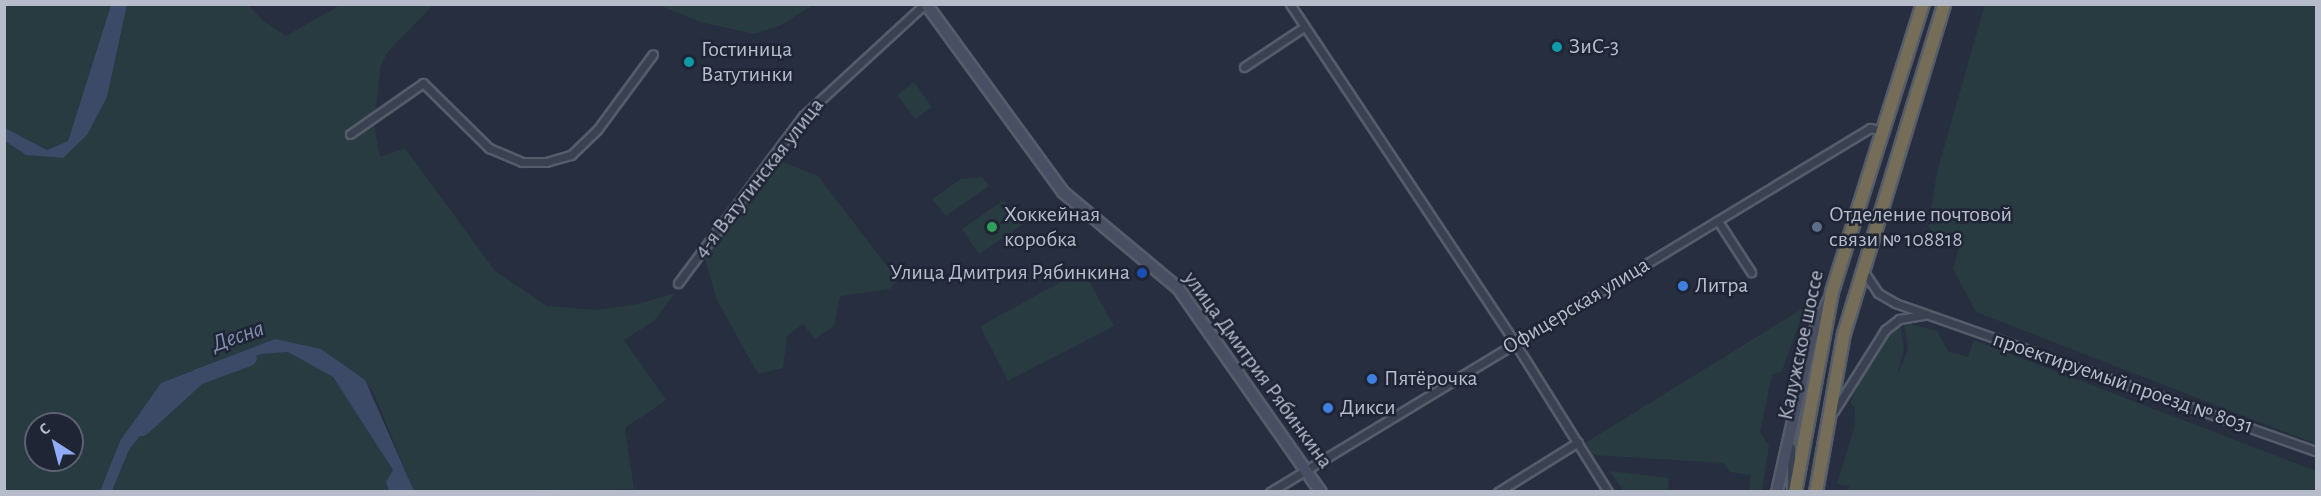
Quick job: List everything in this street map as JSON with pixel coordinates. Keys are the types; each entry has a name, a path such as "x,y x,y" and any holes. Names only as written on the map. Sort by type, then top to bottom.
{"highway":[{"name":"Калужское шоссе","path":"1793,492 1832,292 1923,4"},
{"name":"Калужское шоссе","path":"1816,492 1844,334 1944,4"}],"street":[{"name":"4-я Ватутинская улица","path":"678,283 803,116 926,4"},
{"name":"улица Дмитрия Рябинкина","path":"926,4 1063,192 1178,288 1321,492"},
{"path":"1290,4 1515,343 1608,492"},
{"path":"1244,67 1304,27"},
{"path":"350,134 423,83 489,148 522,162 546,162 571,155 597,130 653,54"},
{"name":"Офицерская улица","path":"1270,492 1870,128 1884,131"},
{"path":"1718,221 1750,272"},
{"name":"проектируемый проезд № 8031","path":"1862,269 1878,293 1895,303 2316,451"},
{"path":"1777,492 1791,420 1812,336 1832,292"},
{"path":"1828,421 1855,373 1892,324 1929,314"},
{"path":"1791,420 1793,492"},
{"path":"1498,492 1578,442"}],"shaded area":[{"path":"1985,4 2316,5 2316,444 1976,312 1953,269 1959,247 1928,228 1937,172"},
{"path":"4,5 111,5 68,141 47,150 5,128"},
{"path":"127,5 249,5 262,20 286,36 340,5 433,5 387,53 381,65 374,124 380,157 405,148 495,271 547,306 596,310 639,304 675,293 654,321 624,340 666,400 625,428 634,489 414,491 372,389 275,339 161,383 120,441 100,491 5,491 4,141 26,155 62,158 107,97"},
{"path":"659,5 813,5 780,26 754,34 700,22"},
{"path":"914,82 932,107 915,119 897,95"},
{"path":"780,161 818,176 897,279 890,289 840,296 834,326 815,339 803,324 787,336 783,368 758,374 717,300 702,249"},
{"path":"982,177 989,186 946,216 932,199 961,179"},
{"name":"Хоккейная коробка","path":"1004,200 1022,225 979,254 962,229"},
{"path":"1083,270 1114,326 1008,381 980,326"},
{"path":"1805,307 1782,371 1772,375 1760,432 1769,446 1762,491 1749,491 1751,475 1730,472 1723,463 1593,455 1585,443"},
{"path":"1904,322 1937,331 1948,351 1968,357 1974,340 2316,471 2316,492 1848,492 1849,486 1837,484 1854,428 1855,407 1850,403 1869,353 1888,329 1900,323 1904,349 1896,378 1908,350"},
{"path":"288,352 333,377 393,470 386,482 389,491 112,492 129,450 171,396 204,373 262,354"},
{"path":"1609,471 1669,478 1668,491 1624,491"}],"water":[{"path":"111,5 127,5 107,97 87,135 63,158 26,155 5,141 5,128 47,150 68,141"},
{"path":"275,339 321,349 365,380 414,491 389,491 386,482 393,470 333,377 288,352 262,354 204,373 171,396 129,450 112,491 100,491 120,441 161,383"}],"waterway":[{"name":"Десна","path":"142,428 198,377 249,358"}],"place":[{"name":"ЗиС-3","path":"1557,47"},
{"name":"Гостиница Ватутинки","path":"689,62"},
{"name":"Хоккейная коробка","path":"992,227"},
{"name":"Отделение почтовой связи № 108818","path":"1817,227"},
{"name":"Улица Дмитрия Рябинкина","path":"1142,273"},
{"name":"Литра","path":"1683,286"},
{"name":"Пятёрочка","path":"1372,379"},
{"name":"Дикси","path":"1328,408"}]}
